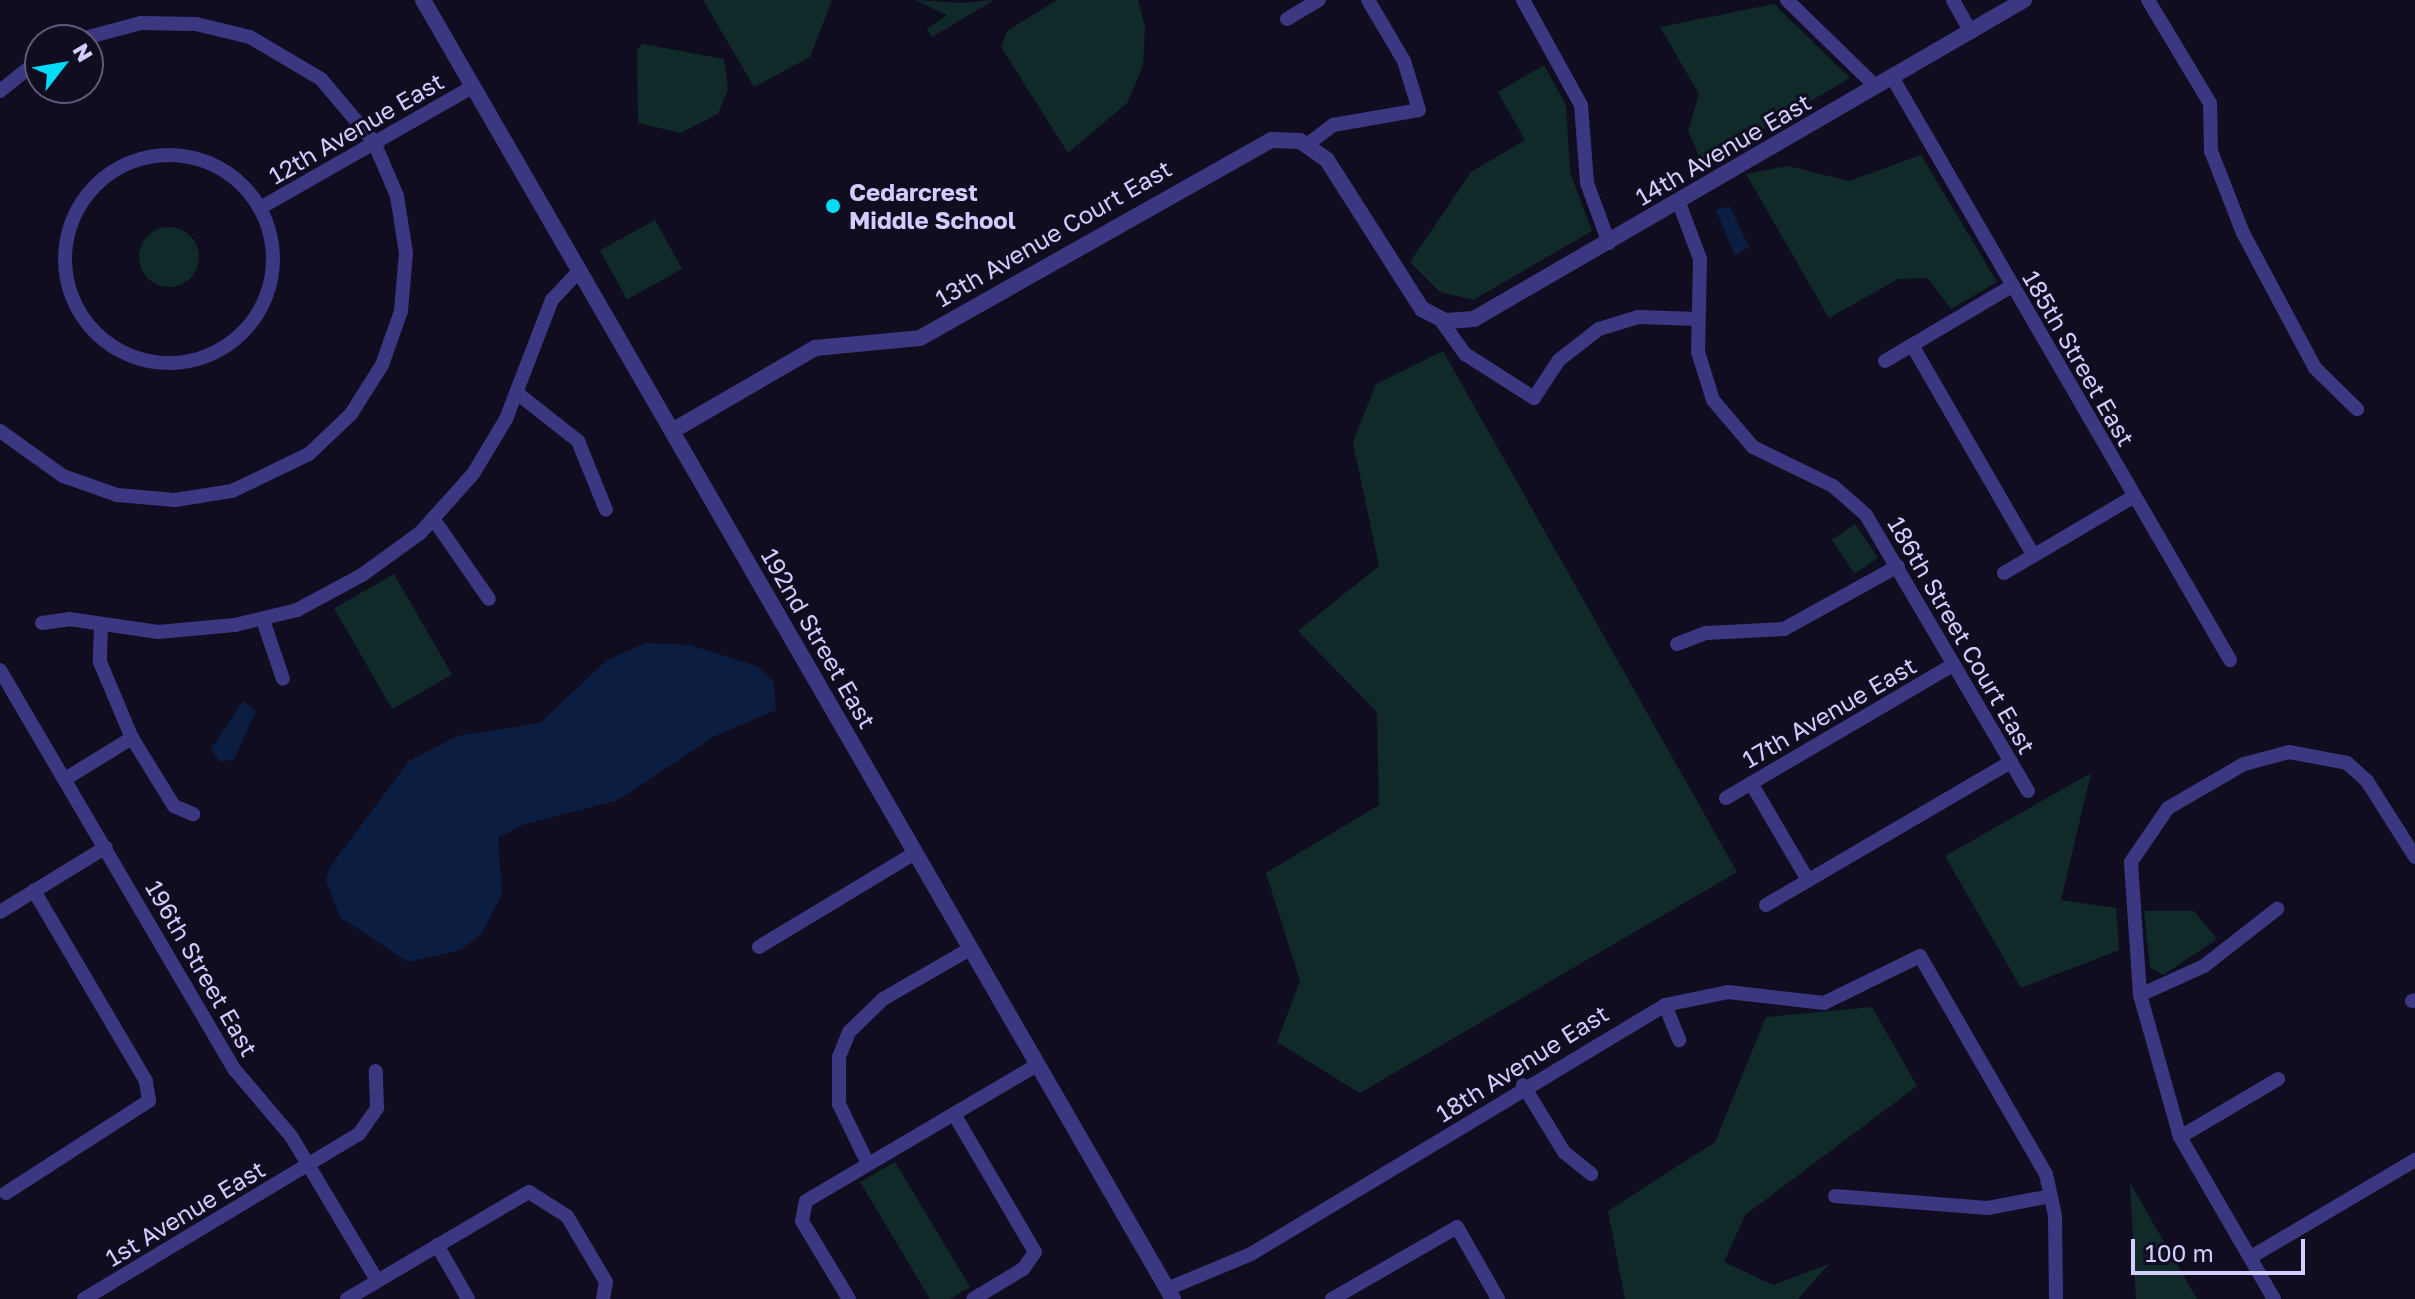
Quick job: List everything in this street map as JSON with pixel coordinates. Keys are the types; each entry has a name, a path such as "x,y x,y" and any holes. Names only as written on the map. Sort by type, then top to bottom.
{"street":[{"name":"192nd Street East","path":"423,0 1170,1294"},
{"path":"1287,19 1319,0"},
{"path":"1368,0 1411,77 1417,113 1333,125 1308,144 1334,169 1407,293 1440,319 1465,354 1534,398 1559,360 1599,329 1638,317 1698,319"},
{"path":"1523,0 1581,105 1587,183 1609,243"},
{"path":"1787,0 1876,87"},
{"path":"1953,0 1971,32"},
{"name":"14th Avenue East","path":"1440,319 1489,312 2024,0"},
{"path":"2148,0 2210,103 2211,151 2243,233 2315,368 2357,409"},
{"path":"0,431 63,476 146,499 232,491 309,454 368,391 401,311 403,224 374,142 321,79 250,37 169,22 104,35"},
{"path":"0,91 24,72"},
{"name":"185th Street East","path":"1892,77 2230,660"},
{"name":"12th Avenue East","path":"260,208 474,86"},
{"name":"13th Avenue Court East","path":"672,431 815,348 920,338 1254,145 1279,139 1308,144"},
{"path":"165,155 197,159 239,183 260,208 272,247 269,288 256,317 220,350 189,361 141,359 99,336 78,310 66,271 69,231 93,188 118,168 165,155"},
{"name":"186th Street Court East","path":"1679,203 1700,259 1700,364 1729,423 1753,447 1844,493 1898,566 2028,791"},
{"path":"42,623 69,619 101,627 158,632 263,620 362,575 434,520 491,447 517,393 552,300 579,271"},
{"path":"1885,361 2012,286"},
{"path":"1912,345 2033,555"},
{"path":"517,393 578,441 606,510"},
{"path":"2004,573 2133,497"},
{"path":"434,520 489,599"},
{"path":"1677,644 1706,633 1784,629 1898,566"},
{"path":"263,620 283,679"},
{"path":"101,627 100,662 132,738 174,806 193,814"},
{"name":"17th Avenue East","path":"1726,798 1954,664"},
{"name":"196th Street East","path":"0,670 235,1070 309,1165 377,1280"},
{"path":"65,779 132,738"},
{"path":"2274,1299 2180,1137 2140,995 2131,862 2168,808 2264,755 2326,756 2367,781 2415,857"},
{"path":"1766,905 2011,762"},
{"path":"1751,783 1808,880"},
{"path":"0,912 106,847"},
{"path":"759,947 915,853"},
{"path":"6,1193 149,1101 146,1081 34,891"},
{"path":"2140,995 2204,966 2277,909"},
{"path":"868,1164 839,1104 839,1057 863,1014 970,949"},
{"name":"18th Avenue East","path":"1170,1294 1251,1254 1523,1085 1665,1005 1728,992 1824,1003 1920,956 2046,1174 2051,1196"},
{"path":"1665,1005 1679,1040"},
{"path":"849,1299 802,1221 802,1208 868,1164 1037,1065"},
{"name":"1st Avenue East","path":"84,1299 309,1165 370,1123 379,1099 376,1071"},
{"path":"2180,1137 2278,1079"},
{"path":"1523,1085 1564,1152 1591,1174"},
{"path":"954,1114 1032,1242 1033,1259 973,1299"},
{"path":"2251,1257 2415,1160"},
{"path":"347,1299 532,1193 567,1216 605,1296"},
{"path":"1835,1196 1988,1208 2051,1196 2056,1299"},
{"path":"1332,1299 1457,1227 1498,1299"},
{"path":"437,1245 468,1299"}],"green space":[{"path":"703,0 832,0 810,57 754,87"},
{"path":"915,0 962,3 994,0 932,37 927,29 947,15"},
{"path":"1057,0 1138,0 1145,27 1143,66 1127,103 1068,153 1001,47 1007,31"},
{"path":"1774,4 1850,78 1703,164 1688,131 1699,94 1660,27"},
{"path":"643,44 724,59 728,89 718,114 680,133 638,123 637,50"},
{"path":"1544,65 1566,105 1570,172 1592,231 1473,300 1440,292 1410,262 1471,172 1525,140 1498,92"},
{"path":"1921,155 1997,282 1951,309 1928,278 1898,279 1829,318 1746,174 1788,166 1849,181"},
{"path":"655,220 682,269 627,300 600,251"},
{"path":"169,227 181,229 190,236 197,245 197,269 190,278 181,285 169,287 157,285 148,278 141,269 139,257 141,245 148,236 157,229"},
{"path":"1443,351 1737,872 1360,1093 1277,1042 1300,981 1266,873 1379,805 1377,712 1298,631 1379,566 1353,442 1376,384"},
{"path":"1855,524 1878,558 1855,574 1832,540"},
{"path":"394,574 452,674 392,709 334,608"},
{"path":"2091,773 2061,900 2116,908 2119,950 2021,988 1945,856"},
{"path":"2144,911 2194,911 2217,939 2163,975 2150,967"},
{"path":"1872,1007 1917,1086 1745,1215 1724,1262 1773,1285 1829,1264 1798,1299 1625,1299 1608,1211 1715,1142 1766,1017"},
{"path":"895,1162 970,1287 950,1299 930,1299 860,1182"},
{"path":"2130,1183 2197,1299 2136,1299"}],"water":[{"path":"1730,206 1749,247 1735,256 1716,210"},
{"path":"646,643 689,645 757,666 774,682 776,710 713,737 618,800 522,825 498,838 502,894 482,933 461,950 408,962 340,917 326,880 330,867 409,761 457,736 540,723 607,660"},
{"path":"243,701 256,711 234,759 220,762 211,749"}],"place":[{"name":"Cedarcrest Middle School","path":"833,206"}]}
